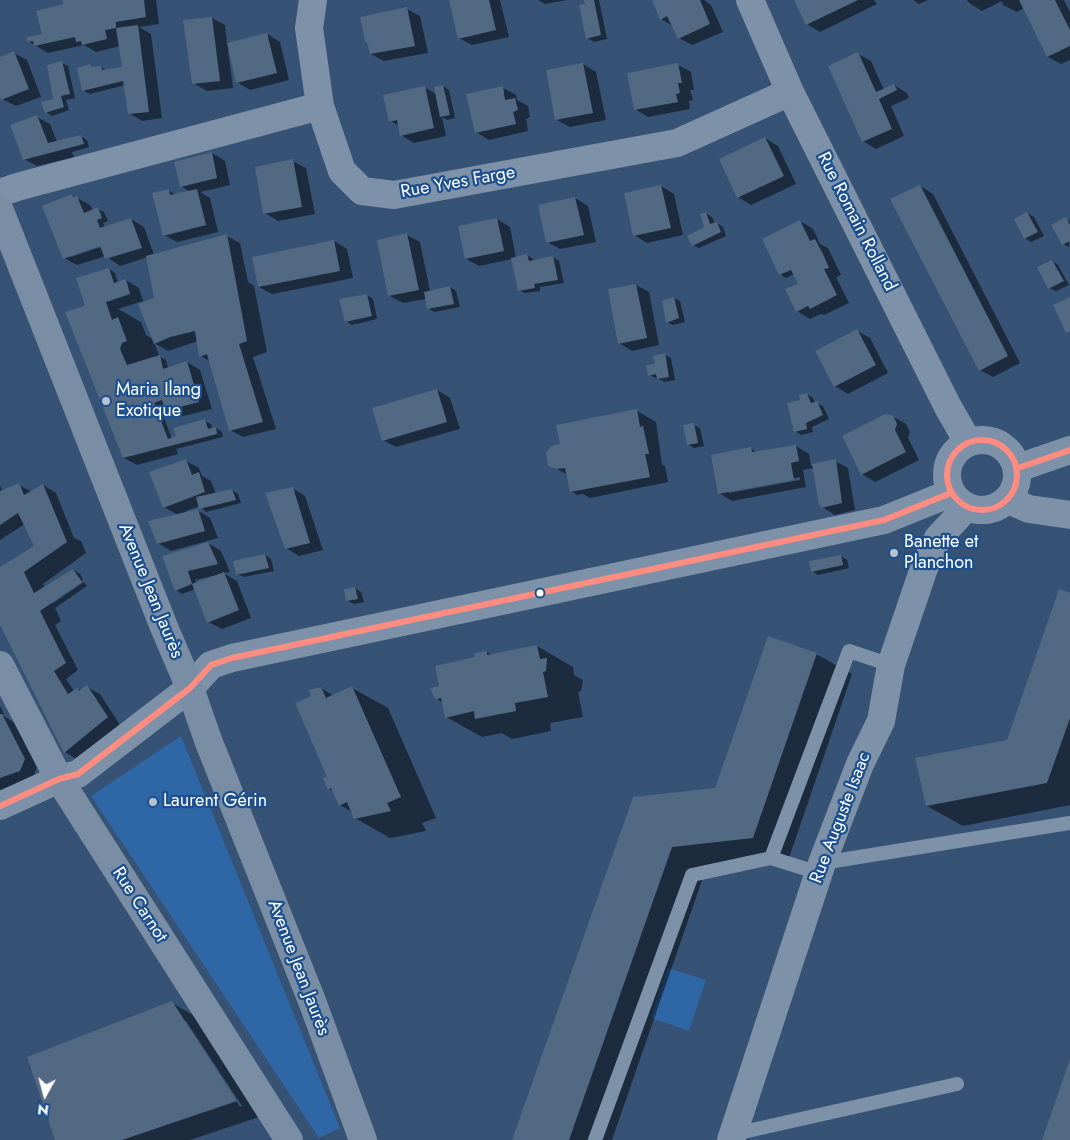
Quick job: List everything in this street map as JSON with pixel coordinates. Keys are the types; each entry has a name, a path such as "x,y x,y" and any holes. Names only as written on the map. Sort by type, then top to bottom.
{"main road":[{"name":"Avenue Jean Jaurès","path":"0,212 164,627 190,688 208,740 312,1001 364,1140"},
{"name":"Rue Carnot","path":"0,665 59,779 289,1140"}],"street":[{"name":"Rue Yves Farge","path":"313,0 309,28 320,106 342,172 362,192 394,195 677,143 790,92"},
{"name":"Rue Romain Rolland","path":"750,0 790,92 948,406 968,442"},
{"path":"0,193 320,106"},
{"path":"0,806 59,779 78,774 190,688 211,665 232,658 865,524 959,500 992,510 1008,500 1018,482 1018,468 1008,450 989,440 968,442 952,455 946,474 959,500"},
{"path":"1018,468 1070,450"},
{"name":"Rue Auguste Isaac","path":"733,1137 821,868 860,764 881,721 891,665 924,568 959,500"},
{"path":"1008,500 1029,508 1070,515"},
{"path":"894,516 913,520 924,538 930,556"}],"lane":[{"path":"771,858 849,651 891,665"},
{"path":"595,1140 692,875 771,858 821,868 1070,823"},
{"path":"733,1137 957,1084"}],"shaded area":[{"path":"181,736 340,1128 319,1138 91,796"},
{"path":"668,968 706,980 689,1031 651,1018"}],"building":[{"path":"62,0 144,0 146,17 116,22 116,28 105,30 107,39 82,45 81,41 76,42 75,37 34,46 33,41 27,42 27,37 42,34 36,11 63,4"},
{"path":"449,0 489,0 496,30 458,39"},
{"path":"584,0 594,0 601,35 586,39 579,5 585,4"},
{"path":"652,0 700,0 710,24 678,39 667,16 660,20"},
{"path":"794,0 858,0 806,25"},
{"path":"1019,0 1055,0 1070,30 1070,46 1047,57"},
{"path":"407,7 415,46 370,54 367,42 365,42 360,17"},
{"path":"212,17 220,81 192,84 183,20"},
{"path":"138,25 149,112 128,114 123,81 82,91 77,68 90,64 92,67 101,66 102,70 122,67 116,28"},
{"path":"267,33 277,73 236,83 227,43"},
{"path":"14,51 29,89 1,100 0,57"},
{"path":"858,52 876,92 894,84 897,90 879,99 892,129 862,142 828,66"},
{"path":"62,61 70,94 61,96 64,107 45,113 41,102 53,99 47,65"},
{"path":"583,63 593,113 555,120 546,70"},
{"path":"678,63 682,83 678,83 680,93 676,94 678,102 634,110 627,73"},
{"path":"443,85 450,115 440,117 434,87"},
{"path":"425,86 434,128 400,136 397,120 389,122 383,95"},
{"path":"503,86 505,100 515,98 518,110 513,112 516,124 475,133 466,94"},
{"path":"37,115 48,143 81,135 84,144 23,160 10,125"},
{"path":"765,137 784,176 737,198 719,159"},
{"path":"212,152 217,178 180,187 174,162"},
{"path":"293,159 302,207 263,214 255,167"},
{"path":"661,185 671,228 633,236 624,193"},
{"path":"920,185 1008,356 979,371 890,199"},
{"path":"169,189 170,195 197,189 206,225 163,236 152,193"},
{"path":"72,194 73,197 77,196 84,213 98,207 102,218 97,220 100,228 131,218 142,248 105,259 100,246 63,259 42,206"},
{"path":"575,197 584,235 546,243 538,205"},
{"path":"706,212 710,224 717,222 721,232 692,246 687,236 704,227 700,214"},
{"path":"1027,212 1038,232 1024,239 1014,219"},
{"path":"1066,217 1070,225 1070,241 1062,245 1051,225"},
{"path":"497,218 504,251 465,259 458,226"},
{"path":"800,220 810,241 815,239 823,254 829,268 824,269 837,295 810,309 808,306 796,312 785,289 798,284 791,270 779,275 762,239"},
{"path":"407,233 419,290 388,296 377,240"},
{"path":"227,234 247,341 239,344 263,422 229,431 207,354 199,357 195,331 170,337 154,344 138,304 154,298 146,256"},
{"path":"334,240 340,271 258,287 252,257"},
{"path":"527,254 529,261 553,256 558,280 534,284 535,288 518,291 511,258"},
{"path":"1052,260 1064,281 1048,289 1037,267"},
{"path":"109,268 114,283 126,279 130,294 106,302 112,320 118,317 127,341 122,343 120,349 127,365 160,355 163,369 187,361 199,402 165,411 162,400 154,403 168,439 176,436 173,428 205,419 208,429 216,427 217,434 123,458 65,312 85,306 76,278"},
{"path":"636,284 647,338 618,344 608,289"},
{"path":"450,286 454,304 427,309 424,292"},
{"path":"367,294 372,316 345,322 339,299"},
{"path":"674,297 679,318 666,323 662,301"},
{"path":"1070,297 1070,331 1066,333 1053,305"},
{"path":"857,329 876,365 834,387 815,351"},
{"path":"665,353 669,377 657,379 656,374 648,376 646,365 655,364 653,356"},
{"path":"437,389 447,422 382,441 372,408"},
{"path":"807,393 811,403 817,401 823,415 806,423 807,429 794,432 787,403 800,400 799,395"},
{"path":"637,409 640,427 643,426 649,454 645,454 650,477 570,492 565,468 556,469 548,466 546,453 551,446 560,444 556,425"},
{"path":"885,414 893,415 897,424 895,430 906,452 861,475 842,436"},
{"path":"694,423 698,443 687,445 683,425"},
{"path":"796,445 799,461 791,463 794,480 718,494 711,455 751,447 752,452"},
{"path":"186,459 192,475 199,472 205,492 163,508 149,472"},
{"path":"836,459 842,503 821,508 812,464"},
{"path":"19,483 24,495 43,484 67,542 24,572 34,593 73,569 82,582 40,611 66,663 54,671 68,694 77,688 79,691 87,685 108,717 64,753 0,625 0,567 34,546 18,513 0,525 0,491"},
{"path":"293,487 310,543 285,549 265,493"},
{"path":"232,489 236,500 199,509 196,497"},
{"path":"198,509 205,531 157,544 148,521"},
{"path":"208,542 218,564 188,571 192,584 175,591 162,556"},
{"path":"265,554 269,568 236,575 233,561"},
{"path":"841,555 843,565 811,572 809,561"},
{"path":"224,572 239,610 207,623 192,584"},
{"path":"355,587 358,599 346,601 344,589"},
{"path":"1059,589 1070,593 1070,718 1047,783 926,806 915,758 1007,740"},
{"path":"768,636 817,653 753,838 672,847 569,1140 512,1140 633,797 715,788"},
{"path":"537,645 540,659 547,658 546,671 543,672 548,697 515,703 516,711 475,719 474,711 445,718 441,698 435,699 430,688 439,686 435,666 475,657 474,653 487,651 487,655"},
{"path":"352,686 401,797 387,803 391,811 354,819 347,802 339,806 331,788 328,790 323,778 327,777 295,703 311,696 308,690 321,687 326,698"},
{"path":"0,714 2,714 25,759 20,771 0,778"},
{"path":"172,1001 237,1101 122,1140 55,1140 27,1057"},
{"path":"1070,1059 1070,1140 1042,1140"}],"transit line":[{"path":"982,440 995,443 1007,450 1014,462 1017,475 1014,488 1007,500 995,507 982,510 969,507 957,500 950,488 947,475 950,462 957,450 969,443 982,440"},
{"path":"1018,468 1070,450"},
{"path":"0,806 59,779 78,774 190,688 211,665 232,658 884,520 951,493"}],"place":[{"name":"Maria Ilang Exotique","path":"106,401"},
{"name":"Banette et Planchon","path":"894,553"},
{"name":"Laurent Gérin","path":"153,802"}]}
